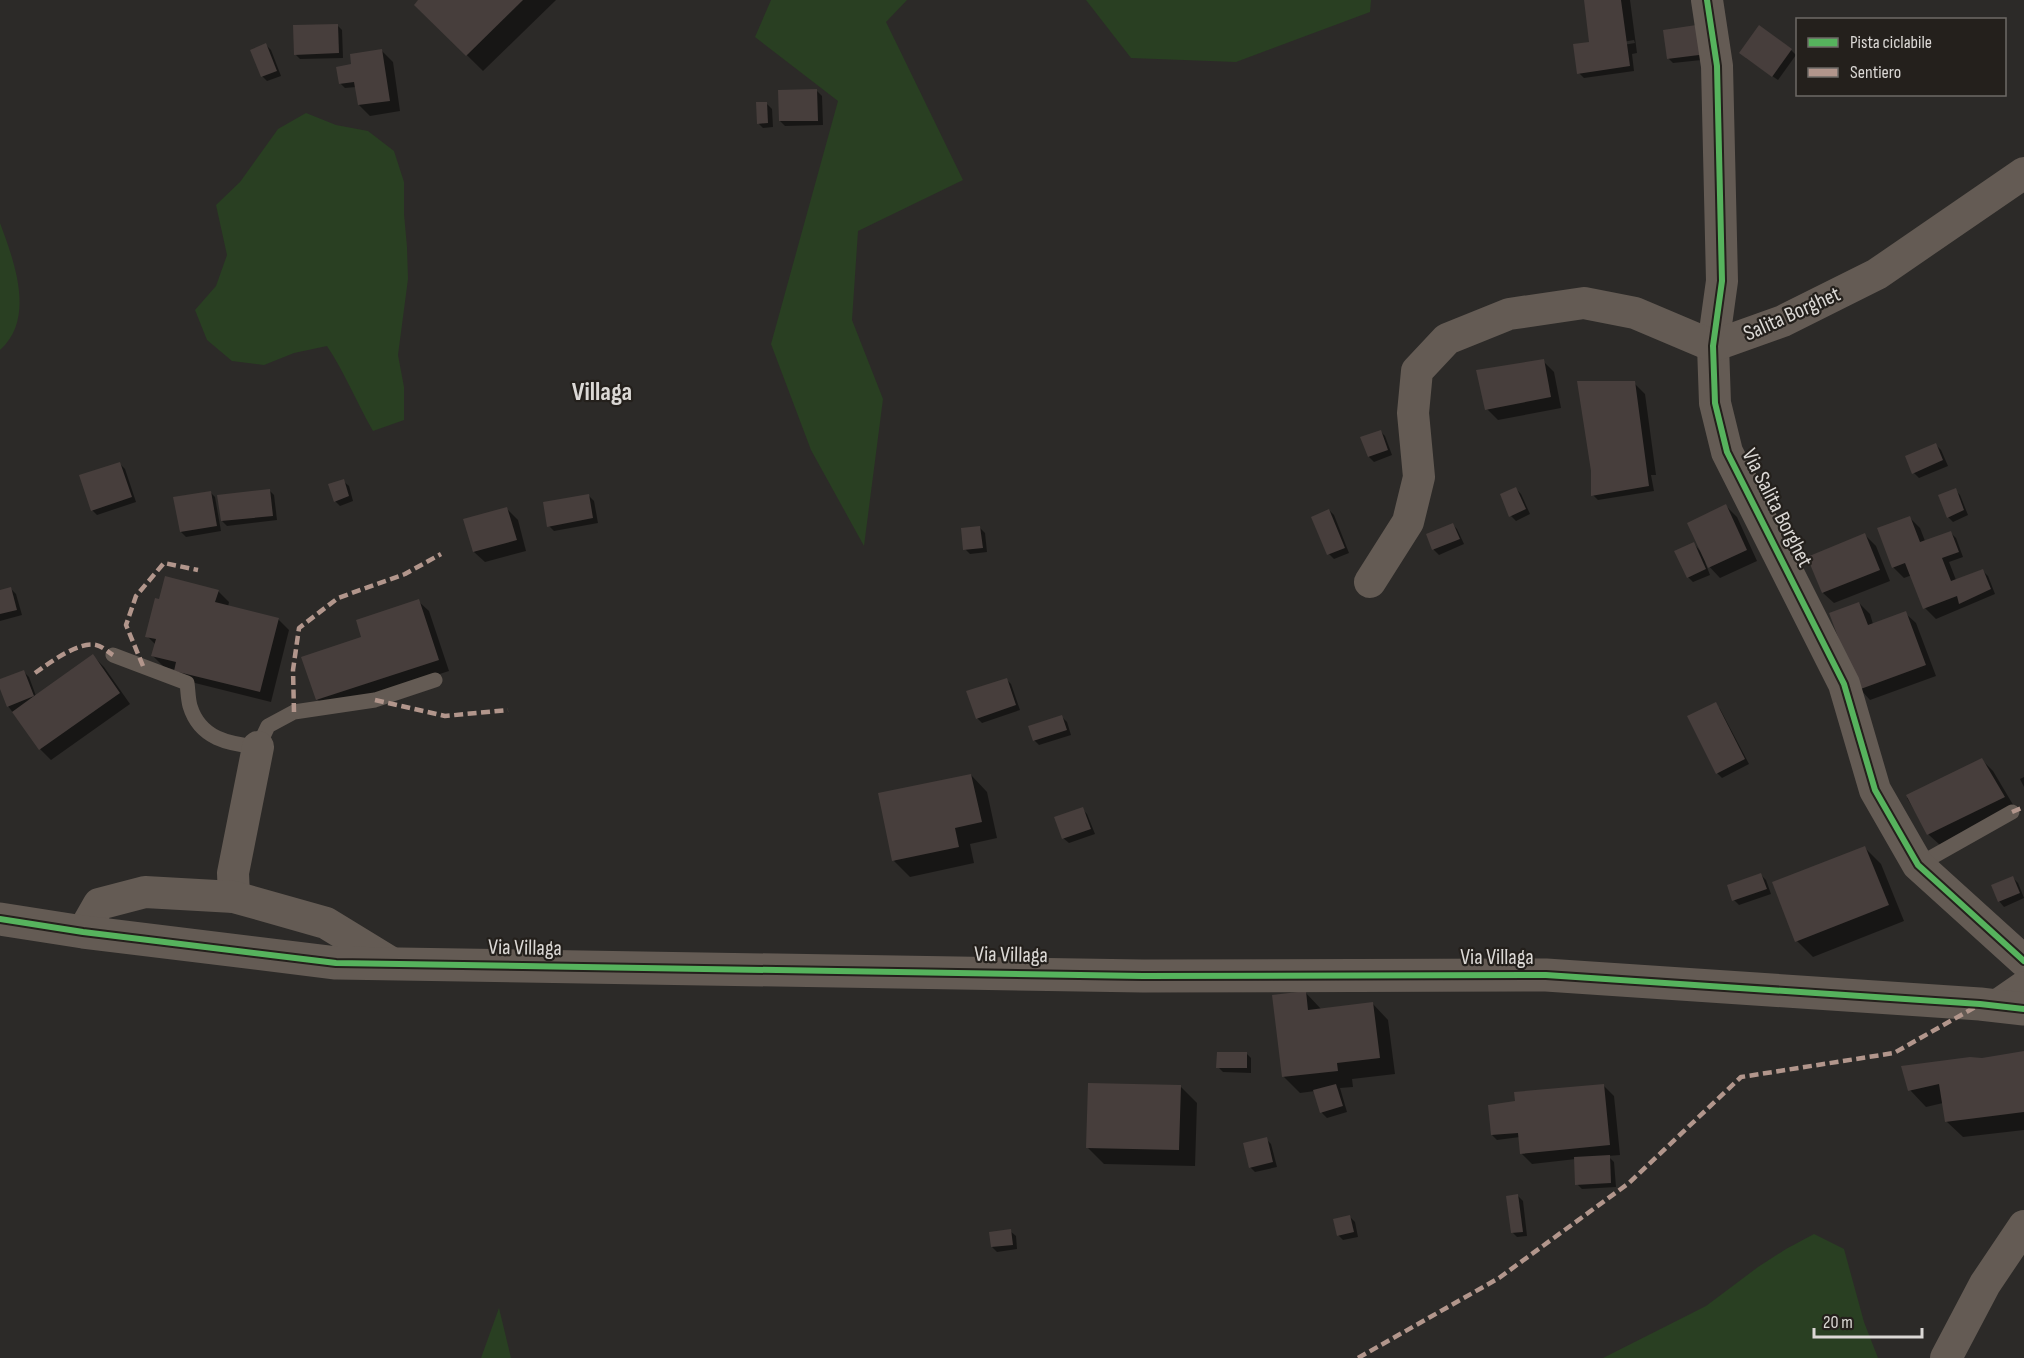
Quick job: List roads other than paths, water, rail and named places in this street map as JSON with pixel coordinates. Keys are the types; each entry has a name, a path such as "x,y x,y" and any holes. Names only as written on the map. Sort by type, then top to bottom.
{"street":[{"name":"Via Salita Borghet","path":"1707,0 1717,66 1722,281 1713,346 1715,403 1727,452 1844,684 1875,790 1918,865 2024,961"},
{"name":"Salita Borghet","path":"1370,582 1408,522 1419,477 1413,413 1417,371 1447,339 1509,314 1584,303 1635,313 1713,346 1784,321 1877,274 2024,173"},
{"path":"234,897 233,873 258,747"},
{"path":"83,932 99,904 145,892 234,897 326,922 393,964"},
{"name":"Via Villaga","path":"0,919 83,932 336,963 1143,976 1546,975 2015,1000"},
{"path":"1946,1358 1985,1284 2024,1226"}],"lane":[{"path":"113,655 187,683 190,707 202,727 219,741 258,747 268,726 294,712 375,700 435,680"},
{"path":"1918,865 2012,812"}],"district":[{"name":"Villaga","path":"602,392"}]}
